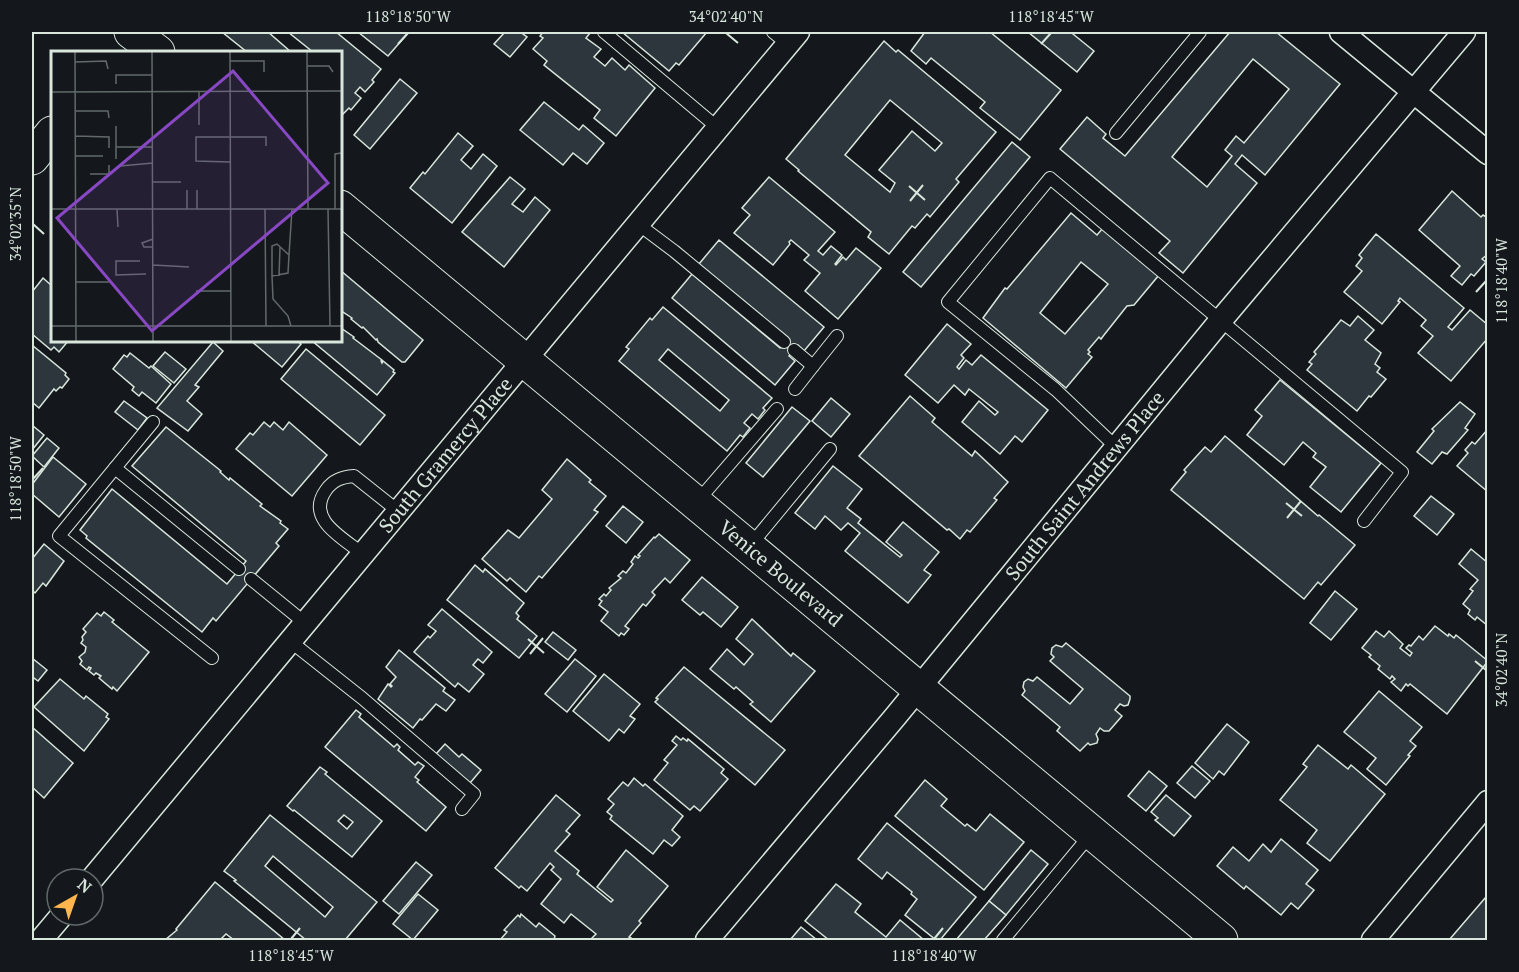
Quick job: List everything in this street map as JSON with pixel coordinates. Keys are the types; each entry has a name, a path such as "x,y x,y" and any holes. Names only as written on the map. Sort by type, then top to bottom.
{"main road":[{"path":"32,158 51,134"},
{"name":"Venice Boulevard","path":"342,211 1221,940"}],"street":[{"path":"1341,32 1488,153"},
{"name":"South Saint Andrews Place","path":"707,940 1221,320 1464,32"},
{"name":"South Gramercy Place","path":"102,867 718,128 786,36"},
{"path":"1373,940 1488,802"},
{"path":"41,940 52,927"}],"lane":[{"path":"604,32 718,128"},
{"path":"1116,133 1200,32"},
{"path":"1116,447 1056,390 948,302 1050,178 1402,472 1364,521"},
{"path":"638,224 813,366"},
{"path":"795,389 837,336"},
{"path":"695,504 777,409"},
{"path":"153,422 58,536 212,658"},
{"path":"749,548 830,449"},
{"path":"115,468 239,569"},
{"path":"363,554 328,526 320,514 319,500 328,487 342,477 354,476 398,511"},
{"path":"251,579 305,624"},
{"path":"290,641 362,698 474,794 462,809"},
{"path":"1003,940 1091,834"}],"building":[{"path":"222,32 268,32 290,51 246,51"},
{"path":"288,32 336,32 381,69 365,92 360,87 355,93 361,98 351,110 349,108 342,115 342,51 312,51"},
{"path":"358,32 409,32 388,56"},
{"path":"505,32 520,32 527,37 510,57 494,44"},
{"path":"543,32 590,33 586,38 601,49 594,57 605,66 612,58 625,70 629,65 655,88 616,136 594,118 600,110 544,65 547,61 533,49 543,38 540,36"},
{"path":"622,32 707,32 679,65 676,63 669,71"},
{"path":"925,32 990,32 1061,90 1020,140 980,108 985,102 931,58 926,64 911,51"},
{"path":"1028,32 1075,32 1073,34 1094,51 1077,72"},
{"path":"1230,32 1276,32 1340,84 1265,175 1242,155 1235,164 1257,183 1183,273 1159,253 1170,241 1060,149 1087,117 1106,134 1103,138 1125,156","holes":["1253,59 1289,89 1244,143 1236,136 1225,150 1232,156 1207,187 1172,157"]},
{"path":"884,41 896,52 898,50 996,132 956,179 959,182 930,217 927,214 915,228 912,226 889,254 868,237 871,232 786,159","holes":["890,100 942,143 935,151 912,131 879,170 895,183 890,192 845,155"]},
{"path":"400,79 417,93 370,149 354,135"},
{"path":"544,102 579,130 583,125 604,143 587,164 573,153 563,165 520,130"},
{"path":"458,133 473,146 461,160 471,169 483,154 497,166 452,223 410,188 423,172 425,174"},
{"path":"1012,142 1030,157 921,287 903,272"},
{"path":"510,177 525,189 512,204 523,212 535,197 550,210 504,267 462,232"},
{"path":"769,177 835,232 818,251 823,255 831,246 842,255 836,265 843,257 846,260 856,248 881,268 838,319 805,291 820,273 804,260 809,255 791,240 773,265 734,233 750,215 742,208"},
{"path":"1452,191 1481,217 1483,215 1488,218 1488,254 1482,259 1486,262 1474,276 1471,274 1462,285 1451,276 1460,266 1419,230"},
{"path":"1071,213 1097,235 1103,228 1159,275 1134,305 1127,306 1101,339 1099,337 1088,350 1090,352 1088,354 1092,357 1066,388 983,318 1005,288 1007,289","holes":["1081,262 1108,284 1065,334 1040,313"]},
{"path":"1376,234 1464,308 1448,327 1452,330 1470,310 1488,325 1488,338 1451,381 1418,353 1433,336 1421,326 1426,320 1400,298 1398,301 1400,302 1382,324 1344,292 1362,271 1356,266 1362,258 1359,255"},
{"path":"719,240 824,327 804,351 798,345 789,356 795,361 775,385 672,298 692,274 780,348 788,338 699,264"},
{"path":"342,272 423,340 405,362 402,362 342,311"},
{"path":"43,278 51,285 51,342 67,342 59,352 54,347 51,350 32,334 32,292"},
{"path":"663,307 772,398 763,408 765,410 758,419 752,414 744,423 750,428 743,437 740,435 727,451 619,361 629,349 626,347 650,318 652,320","holes":["668,349 729,400 720,411 659,360"]},
{"path":"1358,316 1374,330 1365,340 1381,353 1375,364 1380,368 1377,372 1386,379 1357,411 1307,370 1312,364 1309,362 1316,354 1314,352 1341,320 1350,326"},
{"path":"947,324 971,344 961,355 964,358 957,367 959,369 966,360 972,365 981,355 1048,410 1022,442 1015,436 1000,454 962,422 979,401 995,415 998,412 969,389 965,395 954,385 938,403 905,375"},
{"path":"342,329 382,360 382,363 383,361 395,373 377,395 313,342 342,342"},
{"path":"213,342 223,351 195,385 199,387 187,401 202,414 188,431 157,408"},
{"path":"252,342 298,342 301,344 282,367"},
{"path":"32,345 66,373 69,379 62,388 56,391 54,389 39,408 32,402"},
{"path":"306,349 385,415 360,445 281,379"},
{"path":"165,352 186,369 174,383 153,366"},
{"path":"130,353 149,368 151,366 171,384 156,403 142,392 139,396 132,390 134,387 113,369 124,355 127,357"},
{"path":"1280,380 1381,463 1341,512 1310,487 1326,467 1313,457 1316,453 1303,442 1284,465 1247,435 1262,416 1255,410"},
{"path":"910,396 935,418 932,422 972,456 975,451 1008,482 994,498 997,500 970,532 967,530 960,539 859,456"},
{"path":"831,398 850,414 831,437 812,421"},
{"path":"124,401 147,418 138,430 115,412"},
{"path":"1460,402 1475,414 1465,428 1468,430 1447,454 1442,452 1432,464 1417,452 1434,431 1432,429"},
{"path":"792,407 810,421 763,477 746,463"},
{"path":"264,422 270,427 274,422 283,430 289,422 327,455 292,496 236,449"},
{"path":"32,425 44,435 32,450"},
{"path":"166,427 229,480 230,478 262,504 260,506 288,529 276,543 279,546 216,621 213,618 202,632 86,538 87,536 80,530 112,489 227,584 246,561 132,466"},
{"path":"1487,430 1488,492 1457,466 1468,453 1465,450 1472,442 1475,444"},
{"path":"1225,436 1355,545 1321,585 1318,582 1304,599 1171,490 1186,472 1184,470 1205,447 1211,452"},
{"path":"47,438 59,448 44,467 32,456"},
{"path":"53,457 86,484 59,517 32,494 32,480 34,482"},
{"path":"567,459 606,496 594,510 598,512 542,578 539,576 526,592 510,578 507,581 482,559 508,530 519,538 552,499 542,490"},
{"path":"833,466 862,489 847,508 861,519 858,523 900,557 902,555 886,542 903,522 939,552 924,570 931,575 908,603 845,551 860,533 848,523 841,530 825,516 815,529 795,513"},
{"path":"1431,496 1454,514 1437,535 1414,516"},
{"path":"623,506 643,522 626,543 606,526"},
{"path":"659,534 690,560 670,583 665,578 652,592 655,595 646,606 643,604 625,626 629,629 624,635 621,633 619,636 601,621 608,612 599,605 602,601 599,599 604,594 606,596 611,590 609,588 621,578 618,576 623,571 626,573 633,564 631,562 635,556 638,558 640,556 638,555"},
{"path":"44,544 64,561 46,586 43,583 35,593 32,590 32,559"},
{"path":"1471,549 1488,563 1488,626 1477,617 1475,620 1468,614 1470,610 1463,604 1473,591 1470,589 1478,580 1459,564"},
{"path":"475,565 483,572 485,569 524,603 516,613 519,616 517,619 537,636 519,658 447,600"},
{"path":"702,577 738,607 721,627 703,612 700,615 682,600"},
{"path":"1335,591 1357,609 1331,640 1310,623"},
{"path":"442,609 492,652 483,663 478,659 473,665 484,674 469,692 458,683 455,687 414,652 428,636 430,638 436,631 428,625"},
{"path":"104,612 114,620 112,622 149,652 117,691 99,678 101,676 89,671 91,668 87,670 80,664 82,661 79,657 85,652 86,647 81,643 86,632 83,629 97,613 101,616"},
{"path":"752,619 791,656 793,653 815,671 771,722 750,704 753,702 736,687 734,689 710,669 727,649 744,665 753,654 736,639"},
{"path":"1435,626 1448,636 1449,634 1454,638 1456,635 1488,661 1447,714 1410,684 1408,686 1406,684 1401,691 1391,682 1395,679 1392,676 1390,679 1378,669 1380,666 1362,648 1376,631 1384,637 1389,631 1403,644 1400,648 1410,656 1412,653 1406,648 1411,646 1419,636 1423,640"},
{"path":"553,632 576,650 568,660 545,642"},
{"path":"1066,643 1130,696 1128,705 1120,704 1115,710 1122,716 1109,731 1100,728 1096,734 1097,743 1090,745 1088,743 1080,751 1057,731 1060,727 1022,695 1025,691 1024,682 1028,679 1033,681 1037,677 1070,704 1083,689 1050,661 1054,657 1051,654 1052,648 1056,645 1062,647"},
{"path":"399,650 445,688 443,691 455,700 446,711 436,704 413,728 378,699 388,684 392,686 390,684 396,677 386,667"},
{"path":"32,658 47,670 38,681 34,678 32,681"},
{"path":"575,659 596,676 567,712 545,694"},
{"path":"684,667 785,750 755,785 655,702"},
{"path":"604,674 640,704 630,716 635,719 624,733 619,729 609,741 573,711"},
{"path":"60,679 84,699 86,696 108,714 106,717 109,719 84,751 34,707"},
{"path":"1379,691 1422,727 1410,741 1416,746 1408,755 1410,756 1386,785 1367,769 1376,758 1344,732"},
{"path":"356,710 361,714 359,717 394,747 397,744 400,747 398,750 415,765 418,762 424,766 415,777 419,780 417,782 446,807 426,831 325,747"},
{"path":"1227,724 1249,742 1224,775 1219,771 1213,779 1195,763"},
{"path":"32,727 73,763 44,798 32,787"},
{"path":"676,736 681,740 683,738 687,741 688,739 724,769 721,773 728,779 700,811 694,806 690,810 654,780 668,763 664,760 677,745 672,741"},
{"path":"445,744 459,757 462,754 481,770 470,783 436,754"},
{"path":"1318,745 1348,769 1351,765 1385,794 1330,861 1307,843 1317,830 1280,800 1307,767 1303,764"},
{"path":"1192,766 1210,781 1195,798 1177,783"},
{"path":"320,767 327,772 325,774 382,821 352,857 287,806","holes":["344,815 353,822 347,829 338,821"]},
{"path":"1149,771 1167,786 1146,811 1128,796"},
{"path":"634,778 643,786 645,784 683,816 672,830 680,837 672,846 664,840 653,854 610,819 612,816 607,812 614,804 608,799 623,782 628,786"},
{"path":"925,780 947,799 941,806 965,826 967,824 976,831 990,814 1024,842 984,890 895,816"},
{"path":"556,795 580,815 566,831 570,834 555,851 579,871 577,874 611,902 613,900 597,887 626,850 668,886 639,921 641,923 629,940 590,940 596,934 571,914 564,923 541,904 561,879 551,870 554,867 550,863 527,891 521,886 519,888 495,868"},
{"path":"1166,795 1191,816 1174,836 1155,820 1158,818 1151,812"},
{"path":"270,815 377,902 345,940 306,940 224,871","holes":["273,856 333,907 325,917 265,866"]},
{"path":"887,823 976,897 940,940 936,940 905,915 917,899 911,894 912,892 887,872 882,879 858,859"},
{"path":"1281,839 1318,870 1306,884 1314,890 1298,909 1291,903 1281,915 1246,886 1244,889 1217,866 1233,847 1249,861 1263,844 1271,852"},
{"path":"1031,850 1048,864 1006,915 989,901"},
{"path":"416,862 432,875 399,914 383,901"},
{"path":"215,882 285,940 234,940 226,934 220,940 165,940 177,930"},
{"path":"836,884 861,904 855,912 886,937 900,920 924,940 829,940 805,921"},
{"path":"418,894 438,910 413,940 393,924"},
{"path":"1486,897 1488,898 1488,940 1449,940"},
{"path":"989,901 1006,915 984,940 956,940"},
{"path":"521,914 536,927 539,923 555,936 554,940 500,940 507,932 504,930"},
{"path":"801,927 817,940 790,940"}]}
